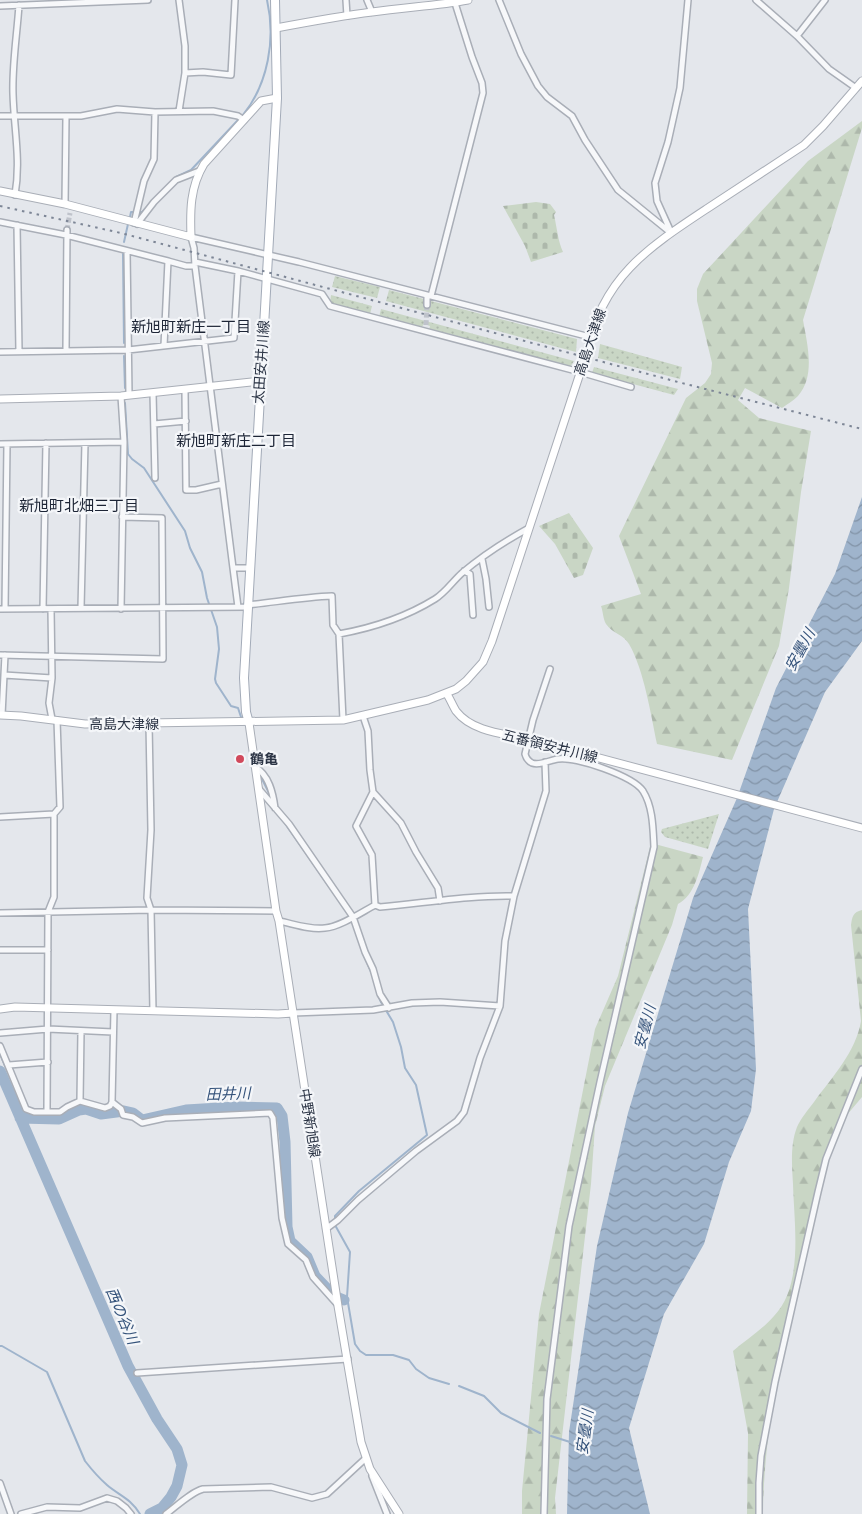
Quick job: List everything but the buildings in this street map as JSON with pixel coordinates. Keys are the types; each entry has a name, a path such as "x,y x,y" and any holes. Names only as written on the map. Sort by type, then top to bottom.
{"main road":[{"name":"太田安井川線","path":"249,723 246,712 244,678 277,98 275,0"},
{"path":"276,28 372,12 468,0"},
{"name":"高島大津線","path":"447,694 456,690 483,662 492,641 590,338 604,302 618,280 645,252 671,233 804,145 862,81"},
{"path":"0,191 191,237 190,204 199,171 261,100 277,98"},
{"path":"0,399 125,396 260,381"},
{"path":"249,723 343,720 447,694"},
{"name":"五番領安井川線","path":"447,694 456,711 469,723 485,730 528,739 862,828"},
{"name":"高島大津線","path":"1,715 85,724 249,723"},
{"name":"中野新旭線","path":"249,723 276,911 338,1306 362,1442 370,1468 399,1514"},
{"path":"0,1009 15,1007 278,1014 293,1012"}],"street":[{"path":"0,6 148,0"},
{"path":"179,0 185,46 185,73 179,111"},
{"path":"185,73 203,72 231,75 235,0"},
{"path":"346,0 347,16"},
{"path":"367,0 372,12"},
{"path":"499,0 521,54 538,86 547,98 572,116 584,140 618,190 671,233"},
{"path":"671,233 657,201 655,183 668,142 680,88 688,0"},
{"path":"756,0 797,36 830,69 856,88"},
{"path":"797,36 825,0"},
{"path":"427,305 483,93 482,83 468,48 455,3"},
{"path":"15,195 18,168 13,93 18,5"},
{"path":"0,116 66,117 87,115 117,108 155,112 213,111 238,116 244,120"},
{"path":"136,223 144,181 154,159 155,112"},
{"path":"66,117 69,208"},
{"path":"136,223 176,180 199,171"},
{"path":"0,222 67,232 127,251 186,266 195,264 266,278 322,294 330,306 425,328 631,387"},
{"path":"17,226 19,351"},
{"path":"66,351 67,232"},
{"path":"238,607 209,387 194,248 191,237 590,338"},
{"path":"121,609 125,396 128,350 127,251"},
{"path":"164,346 168,261"},
{"path":"0,352 128,350 234,338 238,272"},
{"path":"185,390 186,490 196,490 222,484"},
{"path":"153,393 155,478"},
{"path":"154,424 186,421"},
{"path":"0,444 124,442"},
{"path":"43,609 46,443"},
{"path":"81,608 85,443"},
{"path":"8,444 3,609 213,608 292,601 312,596 332,596 333,625 339,634 343,720"},
{"path":"1,715 4,676 2,655 163,659 162,518 122,517"},
{"path":"339,634 367,629 412,611 437,598 464,571 529,528"},
{"path":"482,559 489,607"},
{"path":"233,568 249,568"},
{"path":"464,571 470,574 473,615"},
{"path":"47,1111 48,912 54,897 54,814 60,807 54,720 49,703 52,678 51,609"},
{"path":"544,1514 547,1399 569,1226 654,847 651,811 642,789 631,781 610,770 574,760 559,758 531,763 527,759 525,754 528,739 550,669"},
{"path":"4,676 52,678"},
{"path":"363,716 368,731 373,792 401,823 438,888 440,901"},
{"path":"149,724 151,830 147,898 151,910 153,1011"},
{"path":"326,1229 416,1150 457,1121 464,1112 480,1058 500,1006 505,941 514,896 546,790 545,762"},
{"path":"255,767 261,771 271,788 275,808"},
{"path":"258,788 289,824 353,917 373,969 380,994 388,1008"},
{"path":"373,792 356,826 372,855 374,904"},
{"path":"0,817 54,814"},
{"path":"374,904 380,906 464,897 514,896"},
{"path":"279,921 314,928 327,928 353,917 374,904"},
{"path":"0,912 276,911"},
{"path":"0,950 48,950"},
{"path":"293,1012 373,1010 412,1003 440,1002 500,1006"},
{"path":"0,1046 26,1109 34,1112 60,1112 80,1101 105,1108 110,1106 112,1102 114,1010"},
{"path":"0,1033 48,1029 113,1032"},
{"path":"80,1101 81,1031"},
{"path":"9,1065 48,1062"},
{"path":"760,1514 759,1483 761,1456 775,1382 818,1192 826,1160 862,1070"},
{"path":"112,1102 122,1108 123,1115 133,1117 142,1122 165,1118 270,1112 273,1118 282,1218 288,1244 306,1260 313,1277 338,1306"},
{"path":"137,1373 348,1359"},
{"path":"166,1514 187,1499 193,1492 203,1489 271,1487 312,1498 327,1494 366,1458"},
{"path":"370,1468 387,1514"},
{"path":"0,1483 11,1514"},
{"path":"21,1514 47,1507 80,1508 107,1498 117,1501 131,1514"}],"green space":[{"path":"862,121 862,128 803,320 809,359 809,369 804,388 796,398 782,408 745,388 738,400 759,418 811,431 779,646 732,760 657,744 639,667 627,641 611,630 606,624 601,606 641,594 619,536 686,398 705,383 711,374 712,363 697,301 697,289 703,274 808,161"},
{"path":"536,202 550,204 556,212 554,215 563,252 531,262 525,246 503,206"},
{"path":"335,276 380,287 377,298 332,287"},
{"path":"389,290 424,299 424,305 430,306 431,301 577,339 576,352 386,301"},
{"path":"331,295 372,306 370,314 330,303"},
{"path":"381,309 574,361 570,367 429,330 430,326 424,324 421,328 379,317"},
{"path":"600,344 682,367 680,379 598,358"},
{"path":"594,367 678,389 674,395 592,373"},
{"path":"569,513 593,548 583,575 574,578 555,544 539,526"},
{"path":"719,814 708,849 665,837 661,832 662,829"},
{"path":"651,843 703,857 698,877 692,890 678,904 672,925 605,1086 595,1126 591,1184 555,1498 556,1514 522,1514 522,1491 539,1314 595,1029 618,976"},
{"path":"862,910 862,1097 841,1122 834,1137 798,1277 778,1371 765,1466 763,1514 747,1514 748,1433 733,1351 770,1321 783,1303 790,1288 795,1253 793,1141 800,1120 849,1054 858,1032 861,1021 851,925 854,915"}],"water":[{"name":"安曇川","path":"862,497 862,641 825,692 774,809 748,909 756,1069 751,1111 729,1162 704,1244 664,1314 629,1428 650,1514 567,1514 569,1432 597,1246 628,1113 693,898 737,798 776,688 835,574"}],"waterway":[{"path":"243,115 259,89 268,61 271,30 267,0"},
{"path":"176,177 191,170 238,120"},
{"path":"138,212 142,212 150,204"},
{"path":"130,217 131,212 135,212"},
{"path":"124,242 128,224"},
{"path":"123,254 124,343"},
{"path":"124,356 125,388"},
{"path":"125,403 128,454 144,468 185,531 190,548 202,572 207,598 217,627 219,649 216,683 231,706 238,708 241,717"},
{"path":"260,775 270,795"},
{"path":"282,819 344,908"},
{"path":"363,953 372,974"},
{"path":"335,1220 335,1216 359,1191 427,1135 416,1085 405,1068 393,1022 378,995"},
{"path":"0,1054 27,1118"},
{"name":"西の谷川","path":"0,1071 128,1366 157,1419 177,1449 182,1465 177,1486 162,1508 150,1514"},
{"name":"田井川","path":"20,1118 59,1119 86,1109 101,1114 124,1111 133,1113 142,1120 186,1110 237,1107 277,1108 282,1116 285,1142 287,1227 290,1241 307,1257 315,1276 334,1296 344,1300"},
{"path":"335,1225 350,1252 347,1297 355,1344 360,1351 366,1355 393,1355 409,1360 416,1369 429,1378 449,1384"},
{"path":"0,1346 47,1372 85,1461 101,1480 129,1501 140,1514"},
{"path":"459,1386 484,1396 501,1413 540,1433"},
{"name":"安曇川","path":"551,1436 570,1442"}],"tunnel":[{"path":"67,230 70,213"},
{"path":"426,325 427,305"}],"railway":[{"path":"0,206 121,233 678,382 862,429"}],"place":[{"name":"鶴亀","path":"240,759"}],"district":[{"name":"新旭町新庄一丁目","path":"191,327"},
{"name":"新旭町新庄二丁目","path":"236,441"},
{"name":"新旭町北畑三丁目","path":"79,506"}]}
